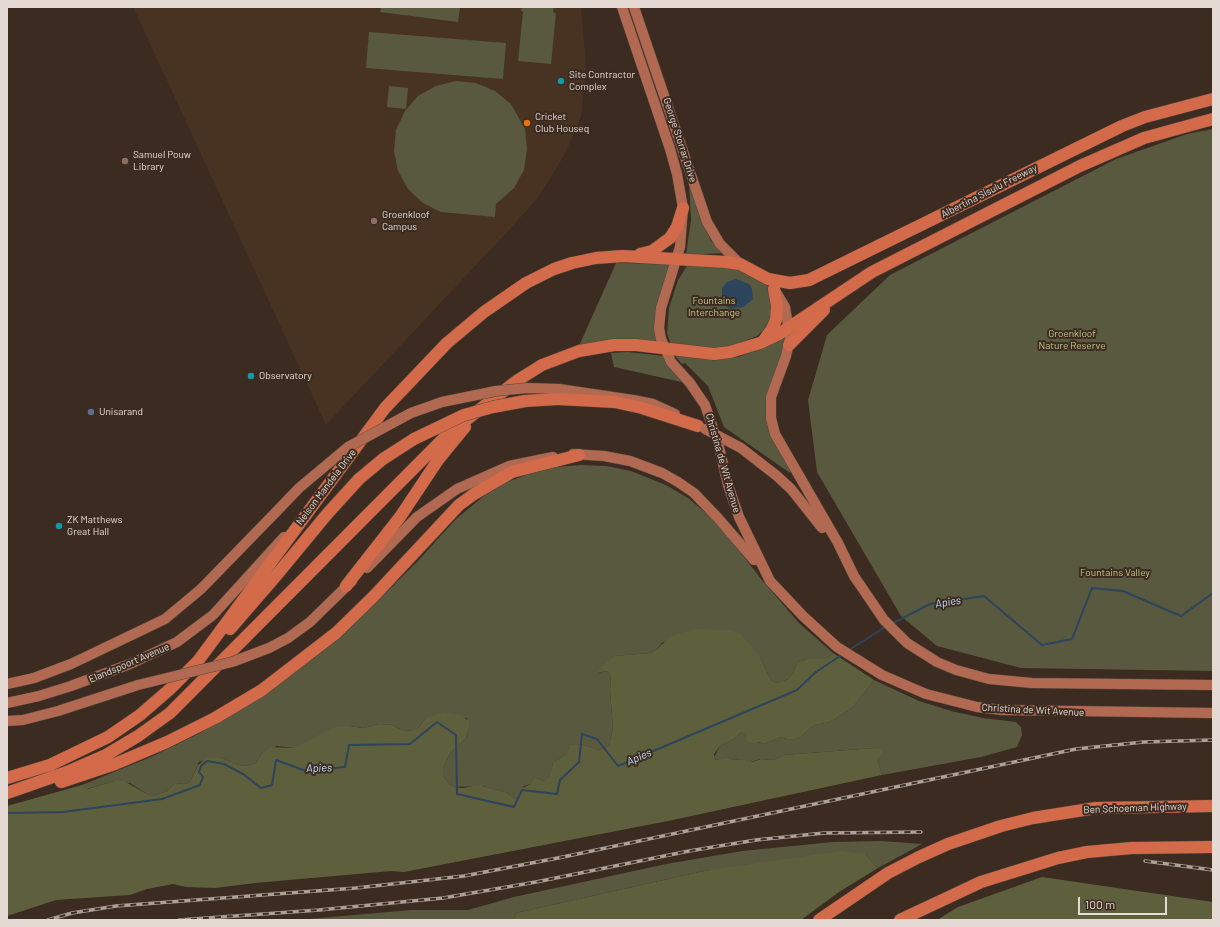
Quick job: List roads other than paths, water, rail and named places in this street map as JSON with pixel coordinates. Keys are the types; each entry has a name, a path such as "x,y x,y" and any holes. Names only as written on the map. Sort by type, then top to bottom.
{"highway":[{"name":"Albertina Sisulu Freeway","path":"771,284 799,282 818,277 1110,131 1145,117 1213,99"},
{"name":"Albertina Sisulu Freeway","path":"760,343 789,327 872,272 1080,166 1144,138 1213,119"},
{"path":"623,256 652,251 663,244 674,232 683,208"},
{"name":"Nelson Mandela Drive","path":"7,778 50,765 108,737 140,715 170,689 198,661 314,502 385,408 438,352 484,312 522,286 554,269 584,260 623,256 677,259"},
{"path":"7,794 67,772 106,755 138,736 170,713 449,433 490,400 542,365 579,351 614,345 664,348 714,354 730,352 760,343 772,329 776,320 777,306 771,284 740,264 677,259"},
{"path":"789,345 840,292"},
{"path":"198,661 233,625 328,512 359,479 383,458 414,439 464,415 493,407 558,394 615,402 642,408 701,428"},
{"path":"346,586 400,517 438,460 460,432 490,400"},
{"path":"7,794 37,789 115,764 167,742 214,718 248,698 299,663 336,633 373,597 459,505 474,494 512,472 579,455"},
{"name":"Ben Schoeman Highway","path":"819,920 888,873 948,844 1001,826 1033,818 1096,808 1213,806"},
{"path":"900,920 981,882 1058,858 1087,852 1132,848 1213,847"}],"main road":[{"name":"George Storrar Drive","path":"622,7 670,149 680,188 683,208 677,259"},
{"name":"George Storrar Drive","path":"634,7 707,222 720,244 740,264"},
{"path":"664,348 659,328 659,316 677,259"},
{"path":"771,284 785,308 789,327 789,345 775,385 770,405 771,418 775,434 838,543 844,558"},
{"name":"Christina de Wit Avenue","path":"664,348 671,362 690,384 705,405 716,437 739,517 770,581 823,635 857,660 908,688 949,701 977,707 1033,712 1213,713"},
{"path":"7,684 34,678 71,664 164,619 201,589 299,488 348,447 411,413 442,402 489,392 527,388 558,394"},
{"path":"701,428 741,448 759,460 791,489 809,510 844,558 875,608 907,643 937,662 956,670 988,679 1032,683 1213,685"},
{"name":"Elandspoort Avenue","path":"7,721 23,720 58,712 138,685 232,662 269,648 288,638 310,622 417,517 457,489 509,466 548,457 579,455 604,456 630,461 662,473 678,482 694,494 718,518 770,581"},
{"name":"Elandspoort Avenue","path":"7,703 47,694 111,672 162,650 190,634 213,615 233,595 314,502"}],"water":[{"path":"736,279 749,284 752,289 753,299 744,307 730,309 722,303 722,288 727,282"}],"waterway":[{"name":"Apies","path":"893,623 930,604 984,596 1042,645 1072,639 1092,588 1123,591 1181,616 1213,593"},
{"name":"Apies","path":"849,650 885,627"},
{"name":"Apies","path":"7,813 63,812 162,799 200,785 203,777 199,772 201,766 207,761 224,764 243,774 261,788 272,785 276,760 306,771 345,767 349,745 410,744 437,722 456,735 457,794 514,807 522,790 557,794 560,780 579,762 582,734 597,739 618,766 797,690 816,672 843,654"}],"railway":[{"path":"48,920 72,913 116,906 356,888 464,876 563,857 1076,749 1144,742 1213,740"},
{"path":"179,920 319,910 443,898 536,882 689,851 756,840 824,833 921,832"},
{"path":"1145,861 1213,870"}],"place":[{"name":"Site Contractor Complex","path":"561,81"},
{"name":"Cricket Club Houseq","path":"527,123"},
{"name":"Samuel Pouw Library","path":"125,161"},
{"name":"Groenkloof Campus","path":"374,221"},
{"name":"Observatory","path":"251,376"},
{"name":"Unisarand","path":"91,412"},
{"name":"ZK Matthews Great Hall","path":"59,526"}],"park label":[{"name":"Fountains Interchange","path":"714,306"},
{"name":"Groenkloof Nature Reserve","path":"1072,340"},
{"name":"Fountains Valley","path":"1115,573"}]}
